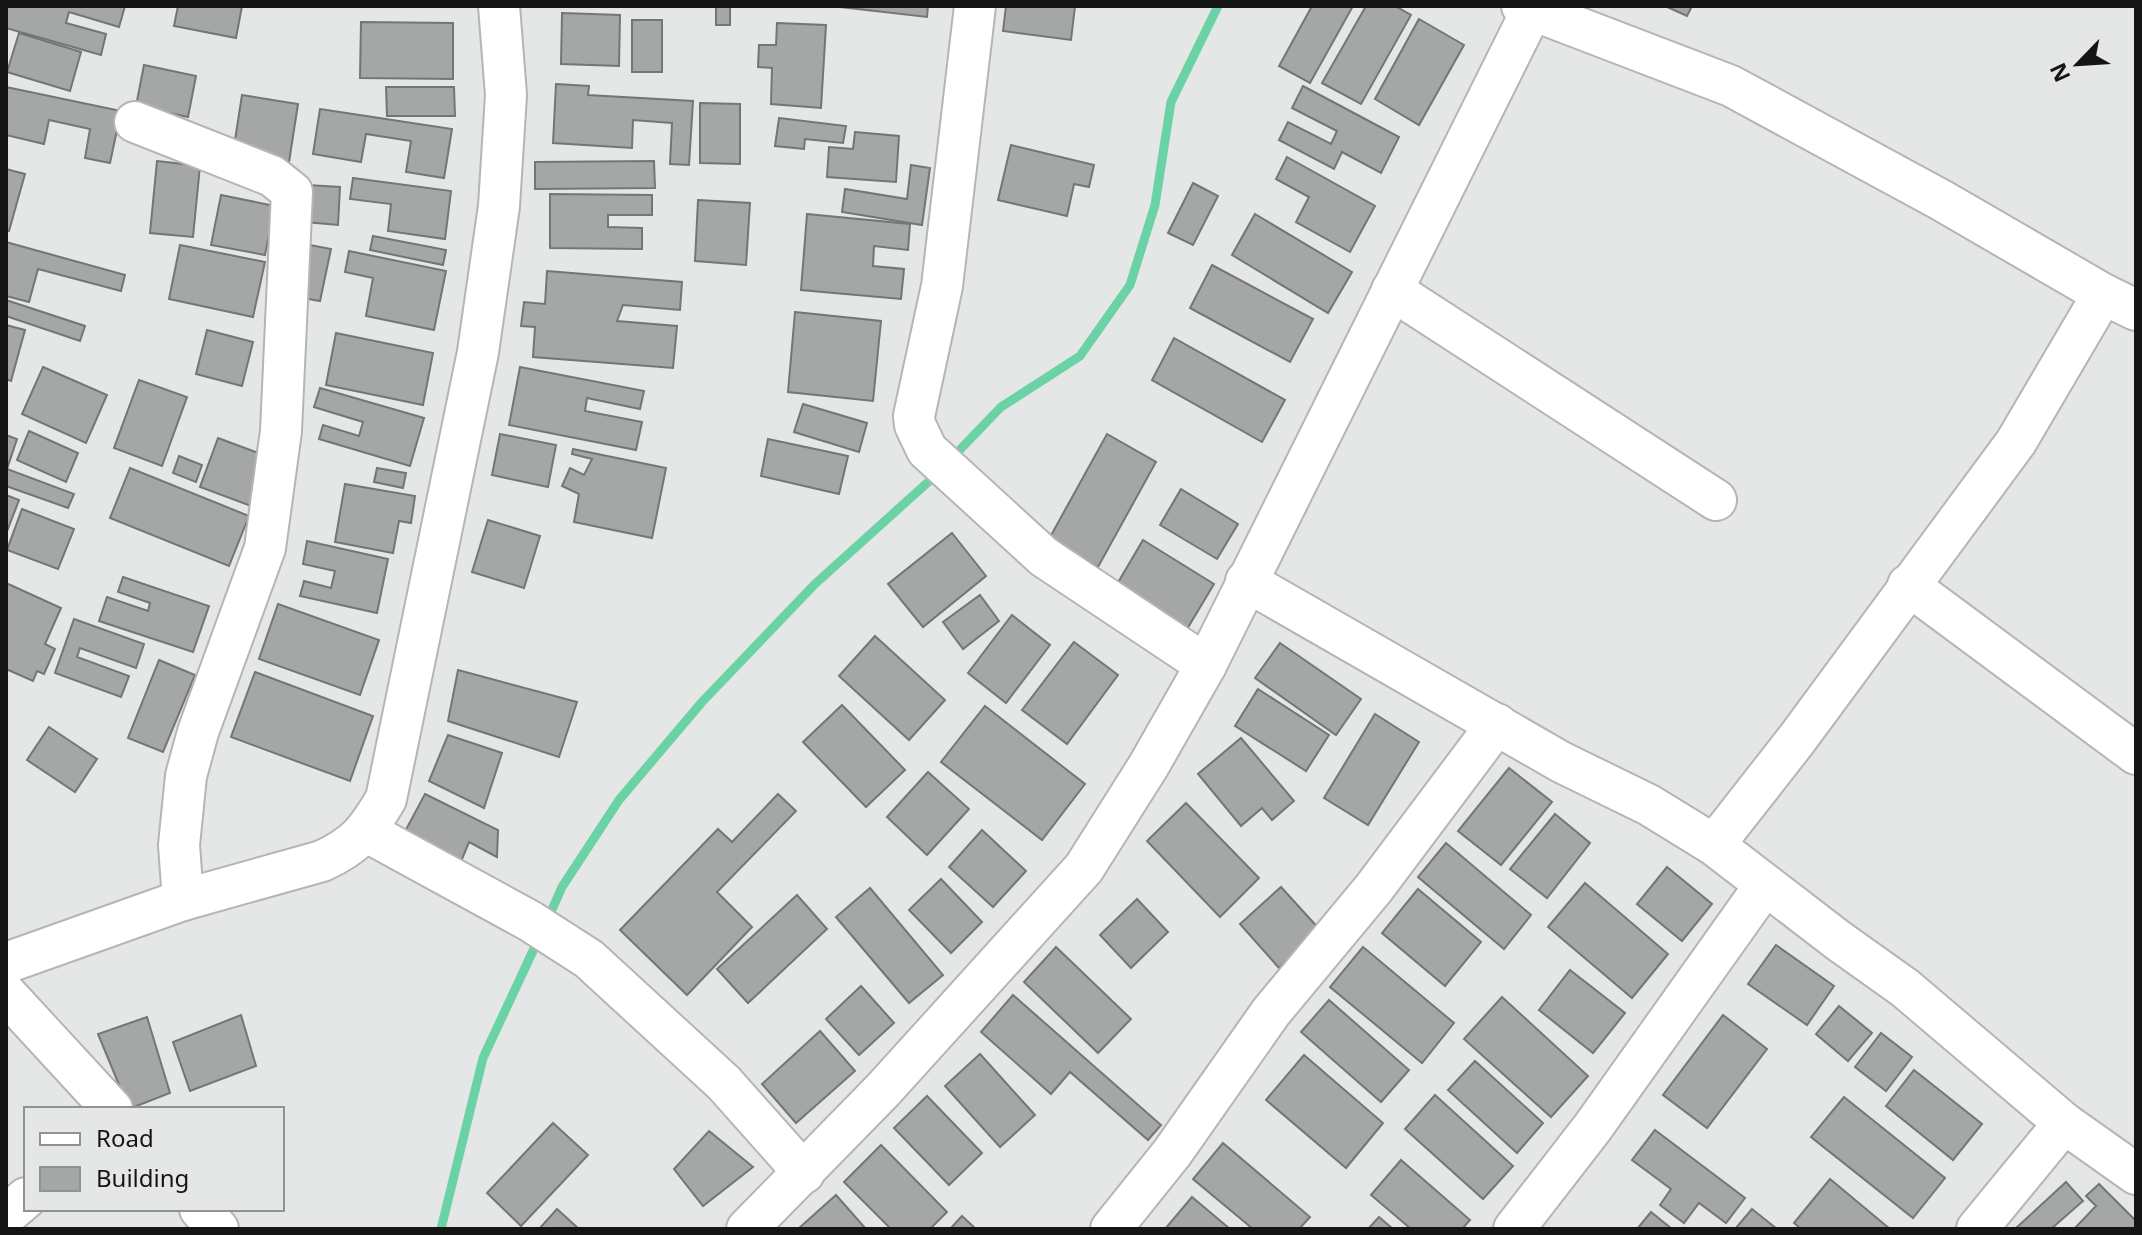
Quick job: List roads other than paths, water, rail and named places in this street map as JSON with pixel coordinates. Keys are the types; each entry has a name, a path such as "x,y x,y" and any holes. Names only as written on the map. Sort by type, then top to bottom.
{"street":[{"path":"6,963 183,900 322,861 339,853 367,832 386,799 478,352 500,190 506,95 499,6"},
{"path":"975,6 942,286 914,416 915,425 927,450 1044,557 1206,665"},
{"path":"747,1229 972,995 1084,868 1149,765 1206,665 1392,290 1526,9 1731,86 2120,302 1797,739 1714,845"},
{"path":"135,122 272,176 292,192 281,431 265,548 198,732 186,776 179,845 183,900"},
{"path":"1392,290 1716,500"},
{"path":"1246,581 1561,762 1649,805 1714,845 1905,988 2064,1123 2136,1174"},
{"path":"1908,585 2136,754"},
{"path":"1111,1229 1172,1153 1271,1012 1374,888 1497,724"},
{"path":"367,832 530,921 589,959 724,1083 804,1173"},
{"path":"1514,1229 1593,1127 1765,885"},
{"path":"6,994 110,1107"},
{"path":"1977,1229 2064,1123"},
{"path":"6,1215 24,1200"},
{"path":"202,1211 218,1229"}],"waterway":[{"path":"950,460 1001,407 1080,356 1130,285 1155,205 1171,102 1218,6"},
{"path":"547,921 562,887 619,800 702,702 815,584 937,474"},
{"path":"441,1229 483,1058 539,938"}]}
